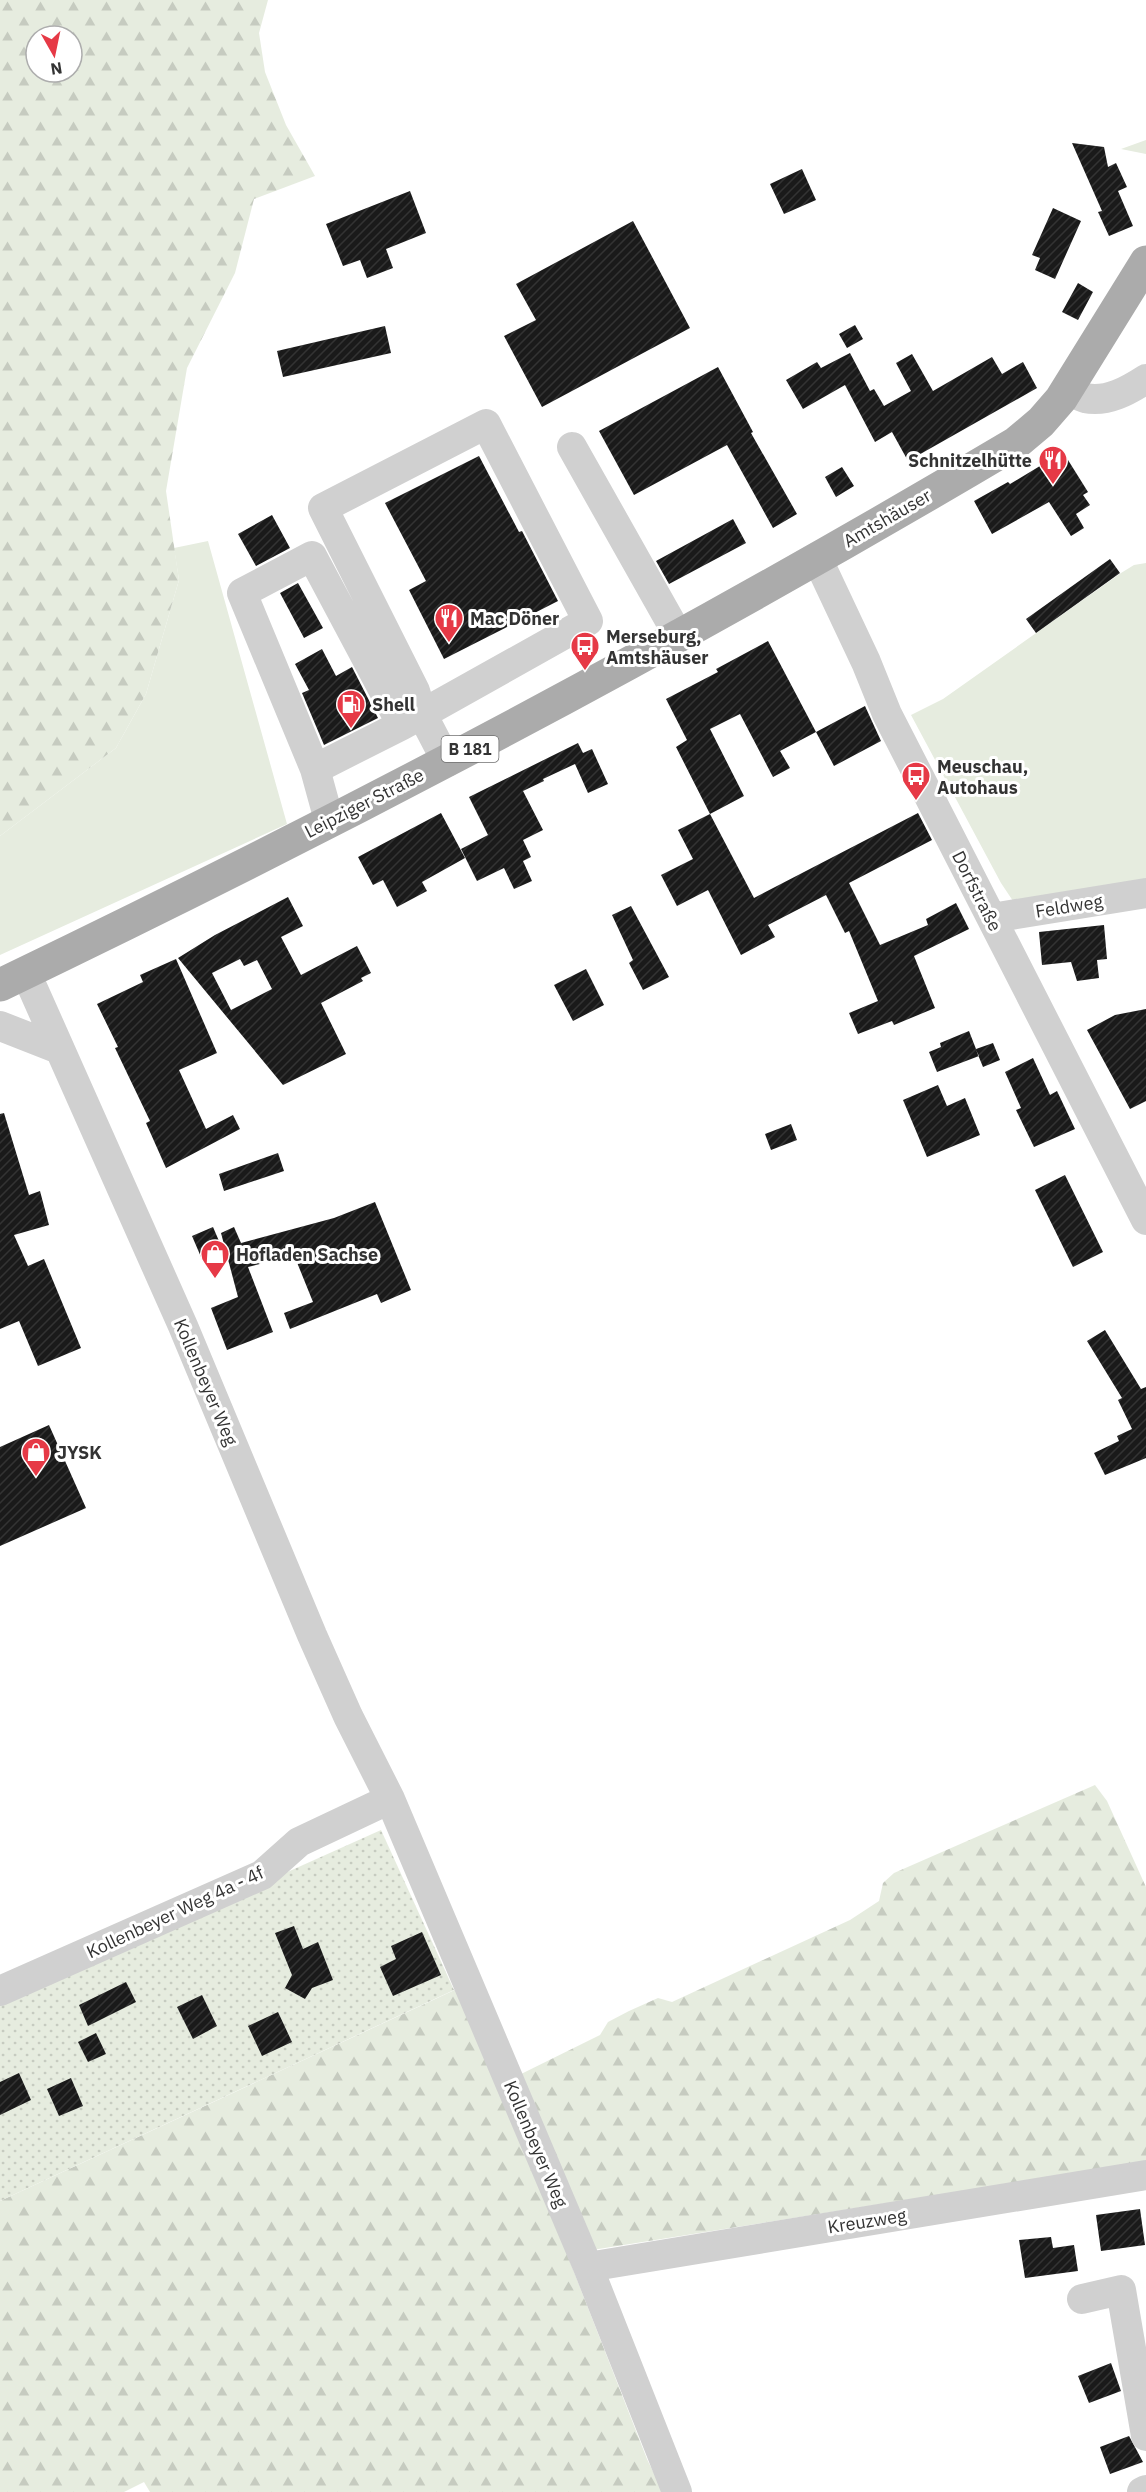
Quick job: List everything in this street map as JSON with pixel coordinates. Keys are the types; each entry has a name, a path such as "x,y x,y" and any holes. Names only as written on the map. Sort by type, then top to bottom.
{"main road":[{"name":"Amtshäuser","path":"817,558 1017,443 1041,422 1068,389 1146,262"},
{"name":"Leipziger Straße","path":"13,979 447,762 817,558"}],"street":[{"path":"1068,389 1085,398 1107,398 1125,393 1146,379"},
{"path":"315,769 412,719 588,621 486,424 323,508 415,691 412,719"},
{"path":"572,447 678,636"},
{"path":"329,820 315,769 242,593 312,556 412,719 447,762"},
{"name":"Dorfstraße","path":"817,558 866,662 887,714 1146,1220"},
{"name":"Feldweg","path":"992,918 1146,893"},
{"name":"Kollenbeyer Weg","path":"13,979 59,1049 183,1326 348,1716 390,1799 588,2267 677,2492"},
{"path":"0,1026 59,1049"},
{"name":"Kollenbeyer Weg 4a - 4f","path":"0,1991 262,1875 299,1842 390,1799"},
{"name":"Kreuzweg","path":"588,2267 1146,2175"},
{"path":"1082,2299 1121,2290 1146,2436"}],"green space":[{"path":"0,0 268,0 259,33 265,72 286,125 315,176 254,199 235,273 187,368 166,491 179,580 146,694 116,748 0,836"},
{"path":"1146,140 1146,154 1121,149"},
{"path":"208,541 287,824 0,955 0,836 116,748 146,694 179,580 174,548"},
{"path":"1146,563 1146,886 1013,901 1001,883 911,715 943,699 1121,573 1134,565"},
{"path":"1095,1785 1107,1801 1146,1887 1146,2162 567,2254 647,2459 663,2492 150,2492 144,2482 124,2492 0,2492 0,2201 474,1981 515,2077 600,2035 608,2022 629,2011 658,1998 672,2002 850,1920 879,1901 883,1883 894,1873"},
{"path":"381,1830 454,1990 0,2201 0,2001"}],"building":[{"path":"1072,143 1104,147 1108,167 1116,163 1127,187 1118,191 1133,226 1109,236 1098,212 1102,211"},
{"path":"802,169 816,200 784,214 770,184"},
{"path":"410,191 426,233 386,249 393,268 367,278 360,260 343,266 326,224"},
{"path":"1053,208 1081,221 1055,279 1035,270 1040,258 1032,255"},
{"path":"633,221 690,328 542,407 504,336 536,320 516,284"},
{"path":"1078,283 1093,292 1078,320 1062,312"},
{"path":"855,325 863,339 847,348 839,334"},
{"path":"385,326 391,353 283,377 277,351"},
{"path":"850,353 870,391 874,389 884,406 911,391 896,363 912,354 933,391 992,357 1002,374 1023,362 1037,388 908,461 892,432 875,442 845,385 803,409 786,380 817,362 821,368"},
{"path":"718,367 753,432 751,433 797,514 773,528 727,445 634,495 599,431"},
{"path":"1063,452 1088,492 1083,495 1090,505 1076,514 1084,528 1071,536 1049,502 992,534 974,501 1008,482 1010,484"},
{"path":"479,456 519,532 522,531 558,601 444,659 409,590 426,581 385,503"},
{"path":"842,467 854,486 836,497 825,477"},
{"path":"272,515 290,548 256,566 238,534"},
{"path":"733,519 746,543 669,584 656,561"},
{"path":"1110,559 1120,573 1036,633 1026,619"},
{"path":"298,583 323,628 304,638 280,593"},
{"path":"768,641 816,732 780,751 790,768 773,777 740,714 710,729 744,796 710,814 676,747 687,740 666,699 718,672 716,669"},
{"path":"322,649 336,676 352,667 378,718 324,745 302,693 309,690 295,664"},
{"path":"865,706 881,741 834,766 816,732"},
{"path":"578,743 583,753 592,749 608,784 588,793 575,764 523,791 543,830 523,840 531,857 523,861 532,881 514,889 504,868 477,881 461,849 488,835 469,797"},
{"path":"441,813 465,858 422,882 427,891 397,907 383,880 373,885 358,857"},
{"path":"918,813 932,840 849,883 880,945 928,925 926,919 956,903 969,929 914,956 935,1008 894,1025 892,1021 858,1034 849,1013 878,1001 849,931 845,933 826,895 768,925 775,937 741,955 708,890 677,906 661,875 693,859 678,830 710,814 754,898"},
{"path":"288,897 303,926 281,937 301,975 357,946 371,973 361,978 363,981 321,1003 346,1054 283,1085 178,958 215,935","holes":["240,959 244,966 257,960 272,989 231,1010 212,973"]},
{"path":"631,906 669,977 643,990 629,963 633,960 612,915"},
{"path":"1104,925 1107,959 1097,960 1099,978 1077,981 1071,962 1042,965 1039,932"},
{"path":"176,959 217,1053 179,1070 206,1129 233,1115 240,1129 166,1168 146,1123 150,1121 97,1004 143,982 140,975"},
{"path":"586,969 604,1005 573,1021 554,985"},
{"path":"1146,1009 1146,1101 1130,1109 1087,1030 1115,1015"},
{"path":"969,1031 976,1049 993,1043 1000,1060 983,1067 979,1056 937,1072 929,1052 941,1047 940,1043"},
{"path":"1033,1058 1050,1095 1057,1091 1075,1129 1034,1147 1016,1110 1021,1108 1005,1072"},
{"path":"938,1085 947,1106 965,1098 980,1135 927,1157 903,1100"},
{"path":"4,1113 29,1195 40,1191 49,1225 14,1235 28,1266 44,1259 81,1348 38,1366 19,1321 0,1329 0,1114"},
{"path":"791,1124 797,1140 771,1150 765,1134"},
{"path":"278,1153 284,1171 224,1191 219,1174"},
{"path":"1065,1175 1103,1252 1073,1267 1035,1190"},
{"path":"375,1202 411,1290 381,1303 377,1294 290,1329 284,1313 313,1302 294,1255 248,1267 273,1332 227,1350 211,1308 238,1297 221,1233 234,1227 241,1243 334,1218"},
{"path":"213,1227 222,1248 201,1257 192,1236"},
{"path":"1105,1330 1141,1389 1146,1387 1146,1458 1105,1475 1094,1453 1119,1441 1117,1436 1132,1429 1118,1400 1122,1398 1087,1341"},
{"name":"JYSK","path":"49,1425 86,1508 0,1546 0,1447"},
{"path":"294,1926 303,1949 318,1942 333,1980 312,1988 305,1999 285,1988 292,1975 275,1933"},
{"path":"422,1932 441,1975 393,1996 380,1967 396,1959 391,1946"},
{"path":"126,1982 136,2002 88,2026 79,2005"},
{"path":"202,1995 217,2026 193,2039 177,2007"},
{"path":"278,2012 292,2042 262,2056 248,2026"},
{"path":"96,2033 106,2054 88,2062 78,2042"},
{"path":"19,2073 31,2100 0,2115 0,2082"},
{"path":"71,2078 83,2106 59,2116 47,2089"},
{"path":"1140,2209 1145,2245 1101,2251 1096,2215"},
{"path":"1051,2237 1053,2248 1074,2245 1078,2271 1025,2278 1019,2240"},
{"path":"1111,2363 1121,2391 1089,2403 1078,2376"},
{"path":"1129,2436 1143,2462 1110,2474 1100,2447"}],"place":[{"name":"Schnitzelhütte","path":"1053,486"},
{"name":"Mac Döner","path":"449,644"},
{"name":"Merseburg, Amtshäuser","path":"585,672"},
{"name":"Shell","path":"351,730"},
{"name":"Meuschau, Autohaus","path":"916,802"},
{"name":"Hofladen Sachse","path":"215,1280"},
{"name":"JYSK","path":"36,1478"}]}
